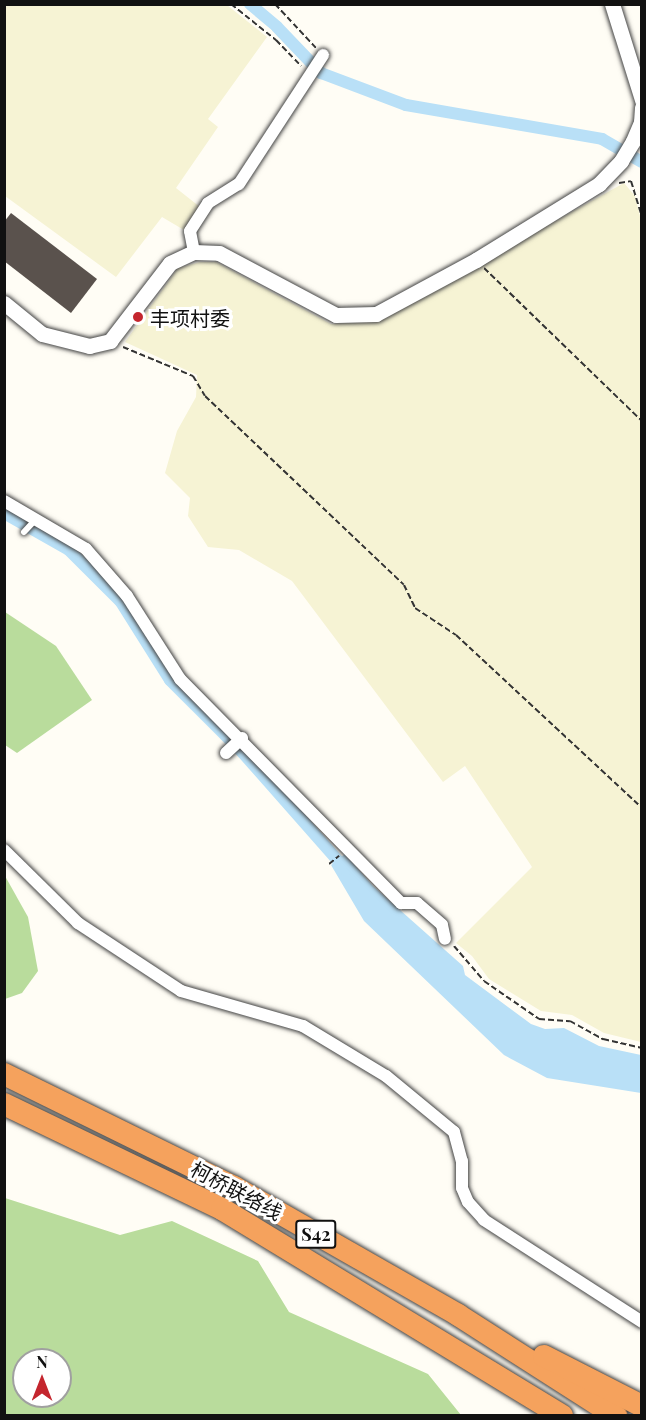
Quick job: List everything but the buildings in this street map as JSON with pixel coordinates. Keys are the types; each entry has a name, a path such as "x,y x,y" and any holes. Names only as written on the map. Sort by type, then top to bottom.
{"highway":[{"name":"柯桥联络线","path":"4,1074 234,1186 458,1315 616,1416"},
{"name":"柯桥联络线","path":"4,1104 222,1209 562,1416"},
{"path":"458,1315 642,1406"},
{"path":"524,1391 555,1416"}],"street":[{"path":"612,4 642,100"},
{"path":"194,252 190,231 208,203 239,184 323,55"},
{"path":"4,303 42,334 89,346 110,341 170,263 194,252 219,252 336,315 376,314 476,260 599,184 621,161 633,141 641,122 642,107"},
{"path":"4,501 86,549 127,597 180,679 234,745 401,903 417,903 442,925 445,939"},
{"path":"4,850 78,923 181,991 303,1026 386,1076 454,1132 462,1161 462,1188 468,1202 484,1220 642,1322"}],"lane":[{"path":"24,532 36,519"}],"path":[{"path":"231,4 276,40 309,75"},
{"path":"274,4 323,55"},
{"path":"614,187 623,181 631,181 642,218"},
{"path":"476,260 642,421"},
{"path":"110,341 193,376 206,396 404,585 415,608 456,635 642,808"},
{"path":"329,864 346,850"},
{"path":"445,939 471,961 484,981 539,1019 570,1021 603,1039 642,1048"}],"shaded area":[{"path":"5,5 227,5 267,37 208,119 218,127 176,188 200,207 184,230 162,217 116,277 5,196"},
{"path":"624,183 635,196 642,224 641,1042 604,1033 572,1015 541,1011 489,979 472,956 456,943 532,867 465,766 443,782 292,581 239,550 208,547 188,516 190,498 165,473 177,431 196,397 197,375 125,342 178,268 200,262 216,262 331,324 375,321"}],"green space":[{"path":"5,612 56,646 92,700 17,753 5,745"},
{"path":"5,876 28,917 38,971 22,993 5,999"},
{"path":"5,1198 120,1235 172,1221 258,1261 289,1312 428,1374 461,1415 5,1415"}],"water":[{"path":"345,854 373,886 463,966 465,975 531,1024 545,1029 564,1028 599,1046 641,1055 641,1093 547,1078 504,1055 364,921 331,865"}],"waterway":[{"path":"250,4 277,27 321,73 406,105 602,139 642,162"},
{"path":"4,513 69,550 121,602 170,680 243,753 346,870"}],"place":[{"name":"丰项村委","path":"138,317"}]}
